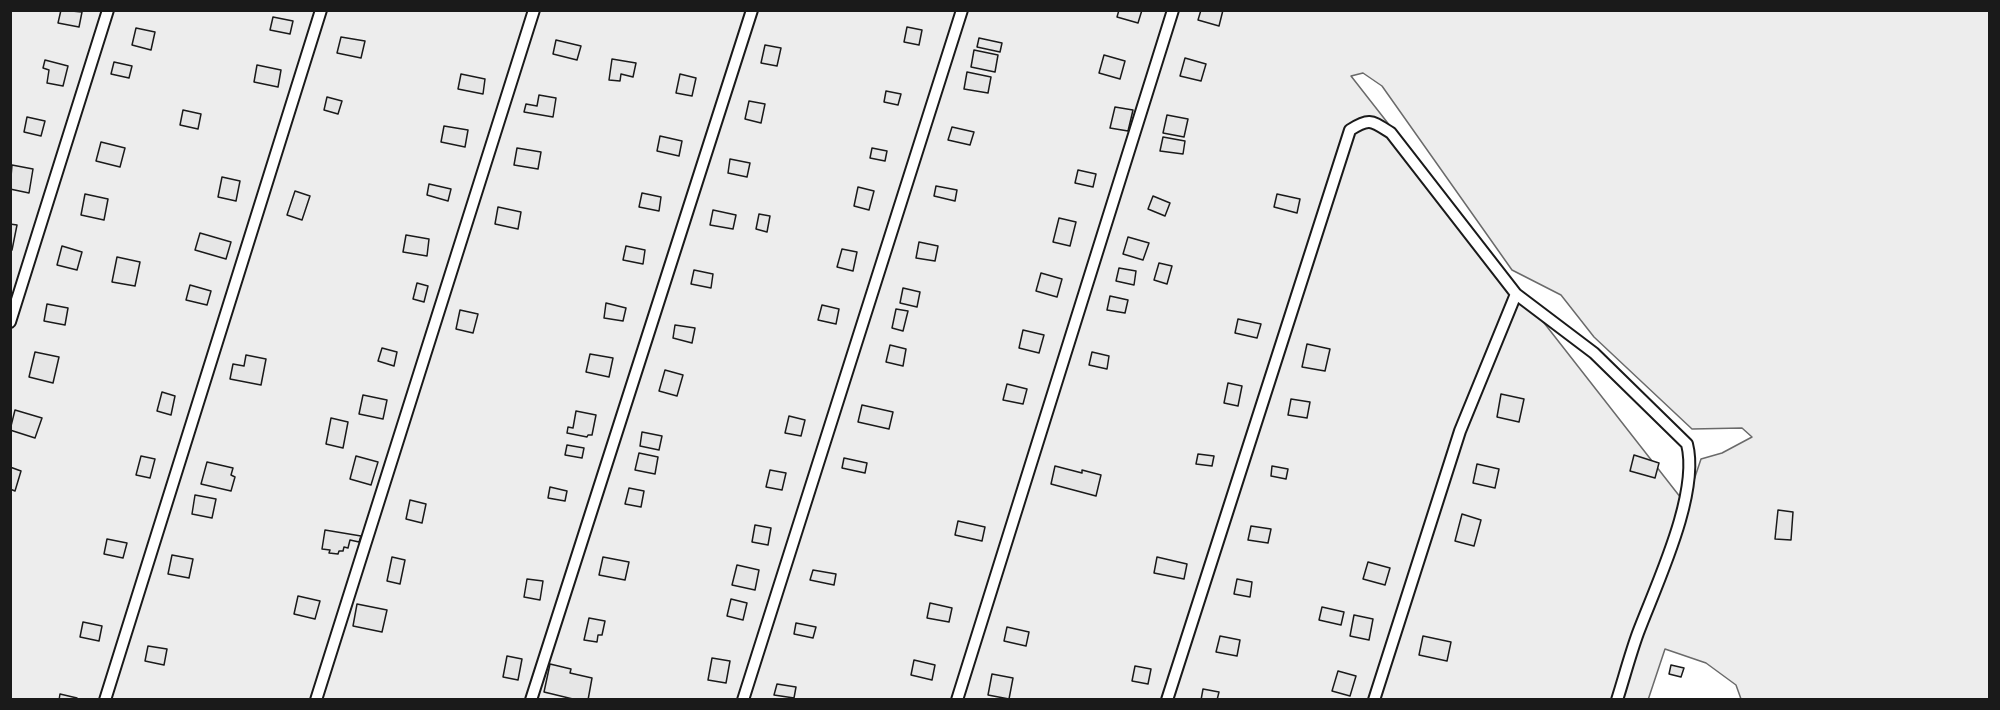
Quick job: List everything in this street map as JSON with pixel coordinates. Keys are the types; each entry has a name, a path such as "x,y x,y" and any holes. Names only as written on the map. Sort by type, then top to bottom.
{"lane":[{"path":"10,322 108,10"},
{"path":"105,699 321,10"},
{"path":"316,699 534,10"},
{"path":"531,699 752,10"},
{"path":"742,699 962,10"},
{"path":"957,699 1173,10"},
{"path":"1167,699 1350,130 1363,122 1376,123 1391,134 1516,294 1594,352 1687,444 1691,458 1687,494 1668,557 1637,636 1617,699"},
{"path":"1374,699 1460,431 1516,294"}],"shaded area":[{"path":"10,11 1989,11 1989,699 1741,699 1736,685 1706,663 1665,649 1648,700 11,699","holes":["1363,73 1382,86 1512,270 1561,295 1594,337 1692,429 1742,428 1752,437 1722,453 1701,459 1688,507 1351,76"]}],"building":[{"path":"61,10 82,12 79,27 58,23"},
{"path":"1119,10 1142,10 1138,23 1117,17"},
{"path":"1201,10 1223,10 1219,26 1198,20"},
{"path":"273,17 293,21 290,34 270,30"},
{"path":"907,27 922,30 919,45 904,42"},
{"path":"136,28 155,32 151,50 132,45"},
{"path":"341,37 365,41 361,58 337,53"},
{"path":"979,38 1002,43 1000,52 977,47"},
{"path":"556,40 581,46 577,60 553,54"},
{"path":"765,45 781,48 777,66 761,63"},
{"path":"974,50 998,55 995,72 971,67"},
{"path":"1104,55 1125,61 1120,79 1099,73"},
{"path":"1185,58 1206,64 1201,81 1180,76"},
{"path":"612,59 636,63 633,77 621,74 620,81 609,80"},
{"path":"45,60 68,66 63,86 47,83 49,70 43,68"},
{"path":"114,62 132,66 129,78 111,74"},
{"path":"257,65 281,70 278,87 254,82"},
{"path":"967,72 991,77 988,93 964,89"},
{"path":"461,74 485,79 483,94 458,89"},
{"path":"680,74 696,78 692,96 676,93"},
{"path":"886,91 901,94 898,105 884,102"},
{"path":"539,95 556,98 553,117 524,112 526,104 537,106"},
{"path":"327,97 342,101 338,114 324,110"},
{"path":"749,101 765,104 761,123 745,119"},
{"path":"1115,107 1133,110 1128,131 1110,128"},
{"path":"183,110 201,114 198,129 180,125"},
{"path":"1167,115 1188,119 1184,137 1163,133"},
{"path":"27,117 45,121 41,136 24,132"},
{"path":"444,126 468,130 465,147 441,142"},
{"path":"952,127 974,132 970,145 948,140"},
{"path":"660,136 682,141 679,156 657,151"},
{"path":"1163,137 1185,141 1183,154 1160,151"},
{"path":"101,142 125,148 120,167 96,161"},
{"path":"517,148 541,152 538,169 514,165"},
{"path":"872,148 887,151 885,161 870,158"},
{"path":"730,159 750,163 747,177 728,173"},
{"path":"12,165 33,169 29,193 10,189"},
{"path":"1078,170 1096,174 1093,187 1075,183"},
{"path":"222,177 240,181 236,201 218,197"},
{"path":"429,184 451,189 448,201 427,195"},
{"path":"936,186 957,190 955,201 934,196"},
{"path":"858,187 874,191 869,210 854,206"},
{"path":"295,191 310,196 302,220 287,215"},
{"path":"642,193 661,197 659,211 639,207"},
{"path":"85,194 108,199 104,220 81,215"},
{"path":"1277,194 1300,199 1297,213 1274,207"},
{"path":"1153,196 1170,203 1165,216 1148,209"},
{"path":"498,207 521,212 518,229 495,224"},
{"path":"713,210 736,215 733,229 710,225"},
{"path":"759,214 770,216 767,232 756,229"},
{"path":"1059,218 1076,222 1070,246 1053,242"},
{"path":"10,224 17,225 12,250 10,250"},
{"path":"200,233 231,242 226,259 195,250"},
{"path":"406,235 429,239 427,256 403,252"},
{"path":"1128,237 1149,243 1143,260 1123,254"},
{"path":"919,242 938,246 935,261 916,258"},
{"path":"62,246 82,252 77,270 57,265"},
{"path":"626,246 645,250 643,264 623,260"},
{"path":"842,249 857,252 853,271 837,267"},
{"path":"117,257 140,262 135,286 112,282"},
{"path":"1159,263 1172,266 1167,284 1154,280"},
{"path":"1119,268 1136,271 1134,285 1116,281"},
{"path":"694,270 713,274 711,288 691,284"},
{"path":"1041,273 1062,279 1057,297 1036,291"},
{"path":"417,283 428,286 424,302 413,299"},
{"path":"190,285 211,291 207,305 186,300"},
{"path":"903,288 920,292 917,307 900,303"},
{"path":"1110,296 1128,300 1125,313 1107,310"},
{"path":"606,303 626,308 623,321 604,318"},
{"path":"47,304 68,308 65,325 44,321"},
{"path":"822,305 839,309 836,324 818,320"},
{"path":"896,309 908,311 903,331 892,328"},
{"path":"460,310 478,314 473,333 456,329"},
{"path":"1238,319 1261,324 1257,338 1235,333"},
{"path":"675,325 695,328 692,343 673,338"},
{"path":"1023,330 1044,335 1039,353 1019,348"},
{"path":"1307,344 1330,349 1325,371 1302,367"},
{"path":"890,345 906,349 903,366 886,362"},
{"path":"382,348 397,352 394,366 378,361"},
{"path":"35,352 59,357 53,383 29,377"},
{"path":"1092,352 1109,356 1107,369 1089,365"},
{"path":"590,354 613,358 609,377 586,372"},
{"path":"246,355 266,359 261,385 230,379 233,364 244,366"},
{"path":"665,370 683,375 677,396 659,391"},
{"path":"1228,383 1242,386 1238,406 1224,403"},
{"path":"1007,384 1027,389 1023,404 1003,400"},
{"path":"162,392 175,396 171,415 157,411"},
{"path":"1501,394 1524,399 1519,422 1497,417"},
{"path":"363,395 387,400 383,419 359,414"},
{"path":"1291,399 1310,402 1307,418 1288,415"},
{"path":"862,405 893,412 889,429 858,422"},
{"path":"15,410 42,418 35,438 10,430"},
{"path":"576,411 596,415 592,435 587,437 567,433 568,427 573,428"},
{"path":"789,416 805,420 801,436 785,433"},
{"path":"331,418 348,422 343,448 326,444"},
{"path":"642,432 662,436 659,450 640,446"},
{"path":"567,445 584,448 582,458 565,455"},
{"path":"639,453 658,457 655,474 635,470"},
{"path":"1198,454 1214,456 1212,466 1196,464"},
{"path":"1634,455 1659,463 1655,478 1630,471"},
{"path":"141,456 155,459 150,478 136,475"},
{"path":"356,456 378,462 371,485 350,479"},
{"path":"844,458 867,463 865,473 842,468"},
{"path":"207,462 233,468 231,475 235,477 231,491 201,484"},
{"path":"1477,464 1499,469 1495,488 1473,483"},
{"path":"1055,466 1101,475 1096,496 1051,484"},
{"path":"1272,466 1288,469 1286,479 1271,476"},
{"path":"10,467 21,471 15,491 10,489"},
{"path":"770,470 786,473 782,490 766,487"},
{"path":"550,487 567,491 565,501 548,498"},
{"path":"629,488 644,491 641,507 625,504"},
{"path":"195,495 216,499 212,518 192,514"},
{"path":"410,500 426,504 422,523 406,519"},
{"path":"1778,510 1793,512 1791,540 1775,539"},
{"path":"1462,514 1481,520 1474,546 1455,541"},
{"path":"958,521 985,527 982,541 955,535"},
{"path":"755,525 771,528 768,545 752,542"},
{"path":"1251,526 1271,529 1268,543 1248,540"},
{"path":"325,530 361,536 359,542 350,540 348,548 344,547 343,551 339,551 338,554 329,553 330,550 322,549"},
{"path":"107,539 127,543 123,558 104,554"},
{"path":"172,555 193,559 189,578 168,574"},
{"path":"392,557 405,560 400,584 387,581"},
{"path":"603,557 629,562 625,580 599,575"},
{"path":"1157,557 1187,564 1184,579 1154,573"},
{"path":"1368,562 1390,568 1385,585 1363,579"},
{"path":"737,565 759,570 755,590 732,585"},
{"path":"813,570 836,574 834,585 810,580"},
{"path":"527,579 543,581 540,600 524,597"},
{"path":"1237,579 1252,582 1250,597 1234,594"},
{"path":"298,596 320,601 315,619 294,614"},
{"path":"731,599 747,603 743,620 727,616"},
{"path":"930,603 952,608 949,622 927,618"},
{"path":"357,604 387,610 382,632 353,626"},
{"path":"1322,607 1344,612 1341,625 1319,620"},
{"path":"1354,615 1373,619 1369,640 1350,636"},
{"path":"589,618 605,621 602,635 598,635 597,642 584,640"},
{"path":"83,622 102,626 99,641 80,637"},
{"path":"796,623 816,627 813,638 794,634"},
{"path":"1007,627 1029,632 1026,646 1004,641"},
{"path":"1220,636 1240,640 1237,656 1216,652"},
{"path":"1423,636 1451,642 1447,661 1419,655"},
{"path":"148,646 167,649 164,665 145,661"},
{"path":"507,656 522,659 518,680 503,677"},
{"path":"712,658 730,661 726,683 708,680"},
{"path":"914,660 935,665 932,680 911,675"},
{"path":"550,664 571,669 570,673 592,678 588,700 577,700 544,692"},
{"path":"1671,665 1684,668 1681,677 1669,674"},
{"path":"1135,666 1151,669 1148,684 1132,681"},
{"path":"1338,671 1356,676 1350,696 1332,691"},
{"path":"992,674 1013,678 1009,699 988,695"},
{"path":"777,684 796,687 794,698 774,695"},
{"path":"1203,689 1219,692 1217,700 1201,700"},
{"path":"60,694 77,698 77,700 59,700"}]}
